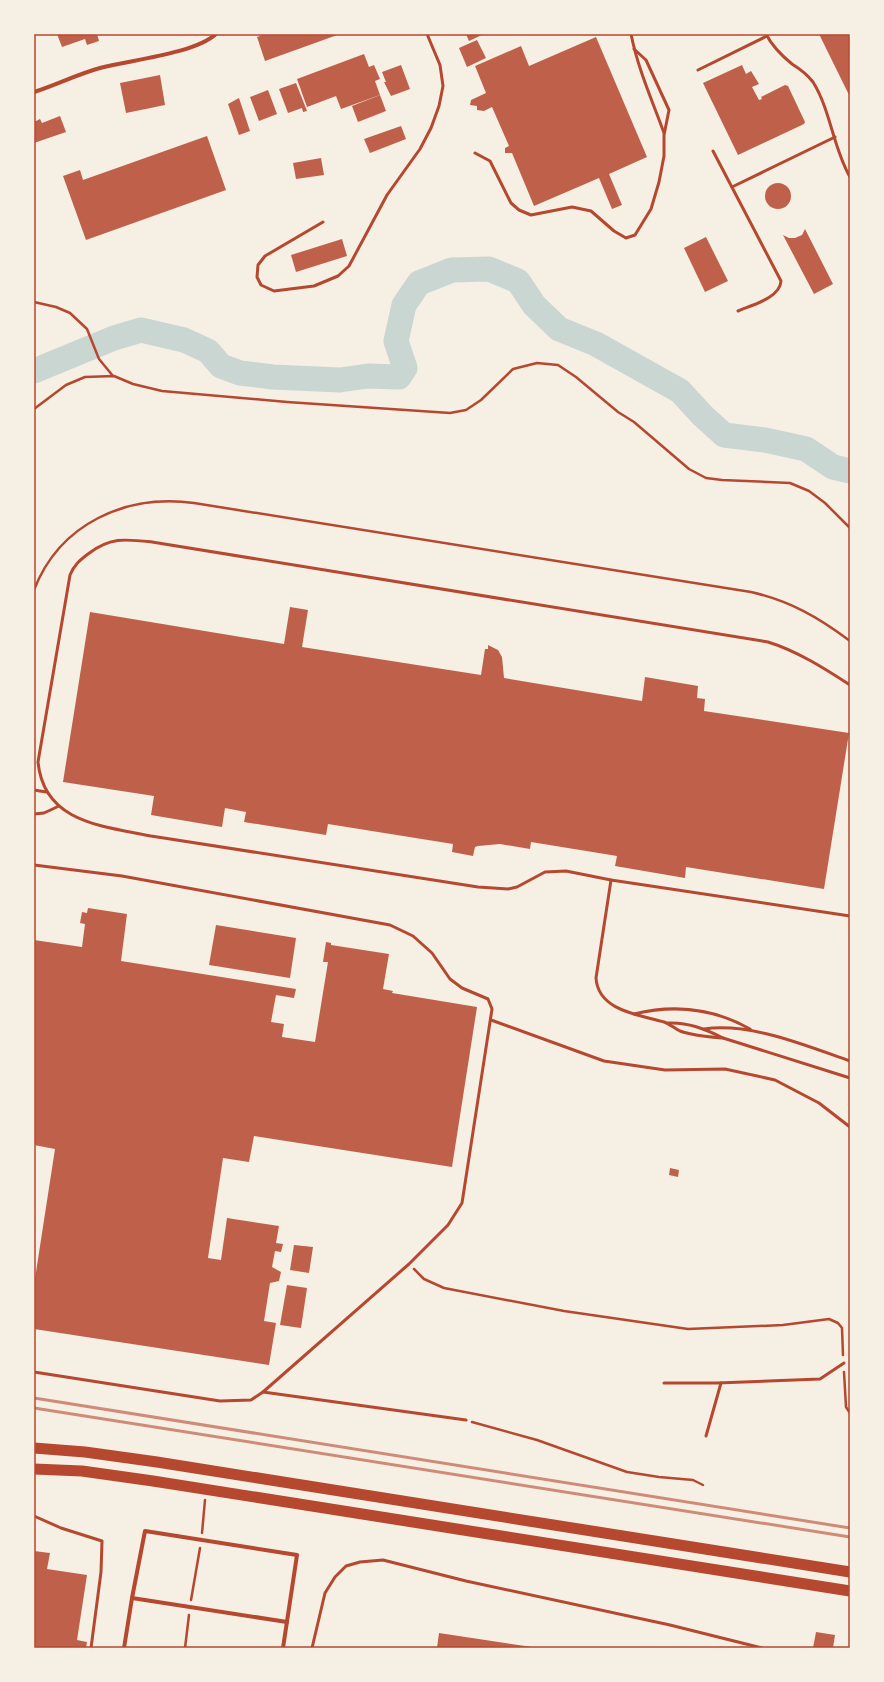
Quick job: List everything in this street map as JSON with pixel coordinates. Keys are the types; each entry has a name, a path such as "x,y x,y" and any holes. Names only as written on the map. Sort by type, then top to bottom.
{"highway":[{"path":"34,1448 85,1452 157,1462 850,1572"},
{"path":"34,1469 82,1471 153,1480 850,1591"}],"street":[{"path":"34,92 98,69 193,47 212,38 216,34"},
{"path":"124,1648 144,1531 297,1555 283,1648"},
{"path":"132,1598 287,1622"}],"lane":[{"path":"323,222 264,256 258,265 257,277 261,285 274,291 314,286 338,276 349,266 387,195 420,149 431,128 439,106 443,86 440,65 427,34"},
{"path":"631,34 641,75 653,102 664,135"},
{"path":"698,70 766,35 781,54 808,76 813,83 829,117 840,154 850,177"},
{"path":"475,154 490,161 511,203 519,210 531,215 572,206 591,211 614,231 626,238 635,235 651,209 662,163 664,135 669,110 646,60 634,49"},
{"path":"732,186 835,137"},
{"path":"713,151 781,281 781,286 773,295 738,311"},
{"path":"850,685 810,660 782,646 768,642 152,542 117,540 99,545 73,567 70,575 38,762 39,775 46,792 59,806 81,820 98,826 151,836 494,889 517,887 538,874 553,870 850,916"},
{"path":"34,790 46,792"},
{"path":"34,814 44,813 59,806"},
{"path":"34,865 122,876 390,925 413,936 432,953 450,979 462,988 488,999 492,1009 462,1203 448,1225 409,1264 263,1392 251,1400 220,1401 34,1372"},
{"path":"610,880 596,978 598,987 605,999 616,1007 632,1014 666,1023 683,1032 704,1037 723,1038"},
{"path":"632,1014 678,1008 734,1020 752,1030"},
{"path":"491,1020 604,1061 665,1070 725,1069 775,1080 819,1103 850,1127"},
{"path":"666,1023 681,1022 704,1029 723,1038 850,1078"},
{"path":"704,1029 718,1026 752,1030 850,1061"},
{"path":"664,1383 721,1383 820,1379 844,1363"},
{"path":"706,1436 721,1383"},
{"path":"263,1392 466,1420"},
{"path":"34,1516 61,1528 102,1541 101,1572 90,1648"},
{"path":"312,1648 325,1593 335,1577 346,1566 360,1562 383,1560 466,1581 670,1625 762,1648"}],"path":[{"path":"34,302 56,307 70,313 87,328 99,359 114,376"},
{"path":"34,409 66,385 85,377 114,376 133,384 162,391 450,413 466,410 482,400 513,369 537,363 558,365 576,377 618,412 640,426 689,469 706,478 790,483 809,491 825,503 850,528"},
{"path":"34,590 42,573 56,553 73,536 87,525 104,515 122,508 140,503 168,501 202,505 750,592 774,598 802,609 821,620 850,641"},
{"path":"409,1264 424,1279 444,1288 564,1311 688,1329 783,1325 829,1319 838,1322 842,1328 846,1408 850,1414"},
{"path":"466,1420 537,1440 627,1472 693,1480 703,1485"},
{"path":"185,1648 190,1606 201,1540 205,1500"}],"building":[{"path":"57,34 97,34 99,41 87,45 85,39 62,47"},
{"path":"265,34 340,34 265,61 257,37"},
{"path":"466,34 484,34 469,41"},
{"path":"819,34 850,34 850,97"},
{"path":"596,37 647,157 609,174 622,205 612,209 599,178 534,206 512,153 505,153 505,148 509,146 492,107 484,111 477,110 477,106 470,105 471,100 486,93 475,66 521,46 529,66"},
{"path":"477,40 486,58 467,67 459,48"},
{"path":"364,54 369,67 374,65 380,79 375,81 380,95 341,109 336,96 307,107 297,79"},
{"path":"401,65 410,89 391,96 384,82 386,82 382,72"},
{"path":"742,65 746,74 751,71 759,84 752,87 759,100 762,99 761,97 785,85 788,86 805,122 804,124 738,155 703,83"},
{"path":"160,75 165,105 126,113 120,83"},
{"path":"296,83 307,111 303,112 302,108 288,113 279,89"},
{"path":"268,90 277,114 259,121 250,97"},
{"path":"380,95 386,111 358,122 352,106"},
{"path":"239,98 250,131 239,135 228,104"},
{"path":"60,116 66,132 34,143 34,122 40,119 42,123"},
{"path":"401,126 406,139 370,153 364,139"},
{"path":"207,136 226,190 86,240 63,176 80,170 83,180"},
{"path":"321,158 324,175 296,179 293,163"},
{"path":"778,183 787,187 791,196 787,205 778,209 769,205 765,196 769,187"},
{"path":"805,229 833,284 814,294 783,235 789,238 795,238 802,235"},
{"path":"706,237 728,281 705,292 684,248"},
{"path":"342,239 347,256 296,272 291,255"},
{"path":"290,607 308,610 302,647 481,675 485,649 488,649 488,645 498,650 502,657 504,678 642,701 645,677 698,686 697,698 705,699 704,711 849,733 824,889 686,867 685,878 615,866 617,856 531,842 530,849 500,844 478,846 475,847 473,856 452,852 453,844 328,824 326,835 244,822 246,812 225,808 222,827 151,815 154,796 63,782 90,612 284,644"},
{"path":"88,908 127,914 121,961 296,989 294,998 276,995 271,1022 284,1024 282,1037 315,1042 328,962 323,962 326,942 331,943 331,945 389,954 383,989 393,991 392,993 477,1007 452,1167 254,1136 249,1162 223,1158 208,1258 221,1260 227,1218 279,1226 276,1243 283,1244 281,1252 275,1251 272,1267 281,1272 279,1281 270,1283 264,1321 276,1323 269,1365 34,1329 34,1285 55,1149 34,1145 34,940 82,947 85,924 80,923 82,912 87,913"},
{"path":"216,925 296,938 290,978 209,965"},
{"path":"670,1168 679,1170 678,1177 669,1175"},
{"path":"294,1245 313,1247 309,1273 290,1270"},
{"path":"287,1285 307,1288 301,1328 280,1325"},
{"path":"34,1551 50,1553 47,1569 87,1575 77,1640 87,1642 86,1648 34,1648"},
{"path":"816,1632 835,1635 833,1648 813,1648"},
{"path":"439,1633 532,1647 437,1648"}],"waterway":[{"path":"34,371 114,338 141,330 184,340 208,351 221,366 240,373 273,377 340,380 368,376 399,377 405,368 396,341 404,305 419,283 452,270 489,269 518,281 534,305 559,329 596,344 680,391 702,415 724,435 765,440 806,449 833,467 850,471"}],"railway":[{"path":"34,1398 850,1528"},
{"path":"34,1408 850,1537"}]}
